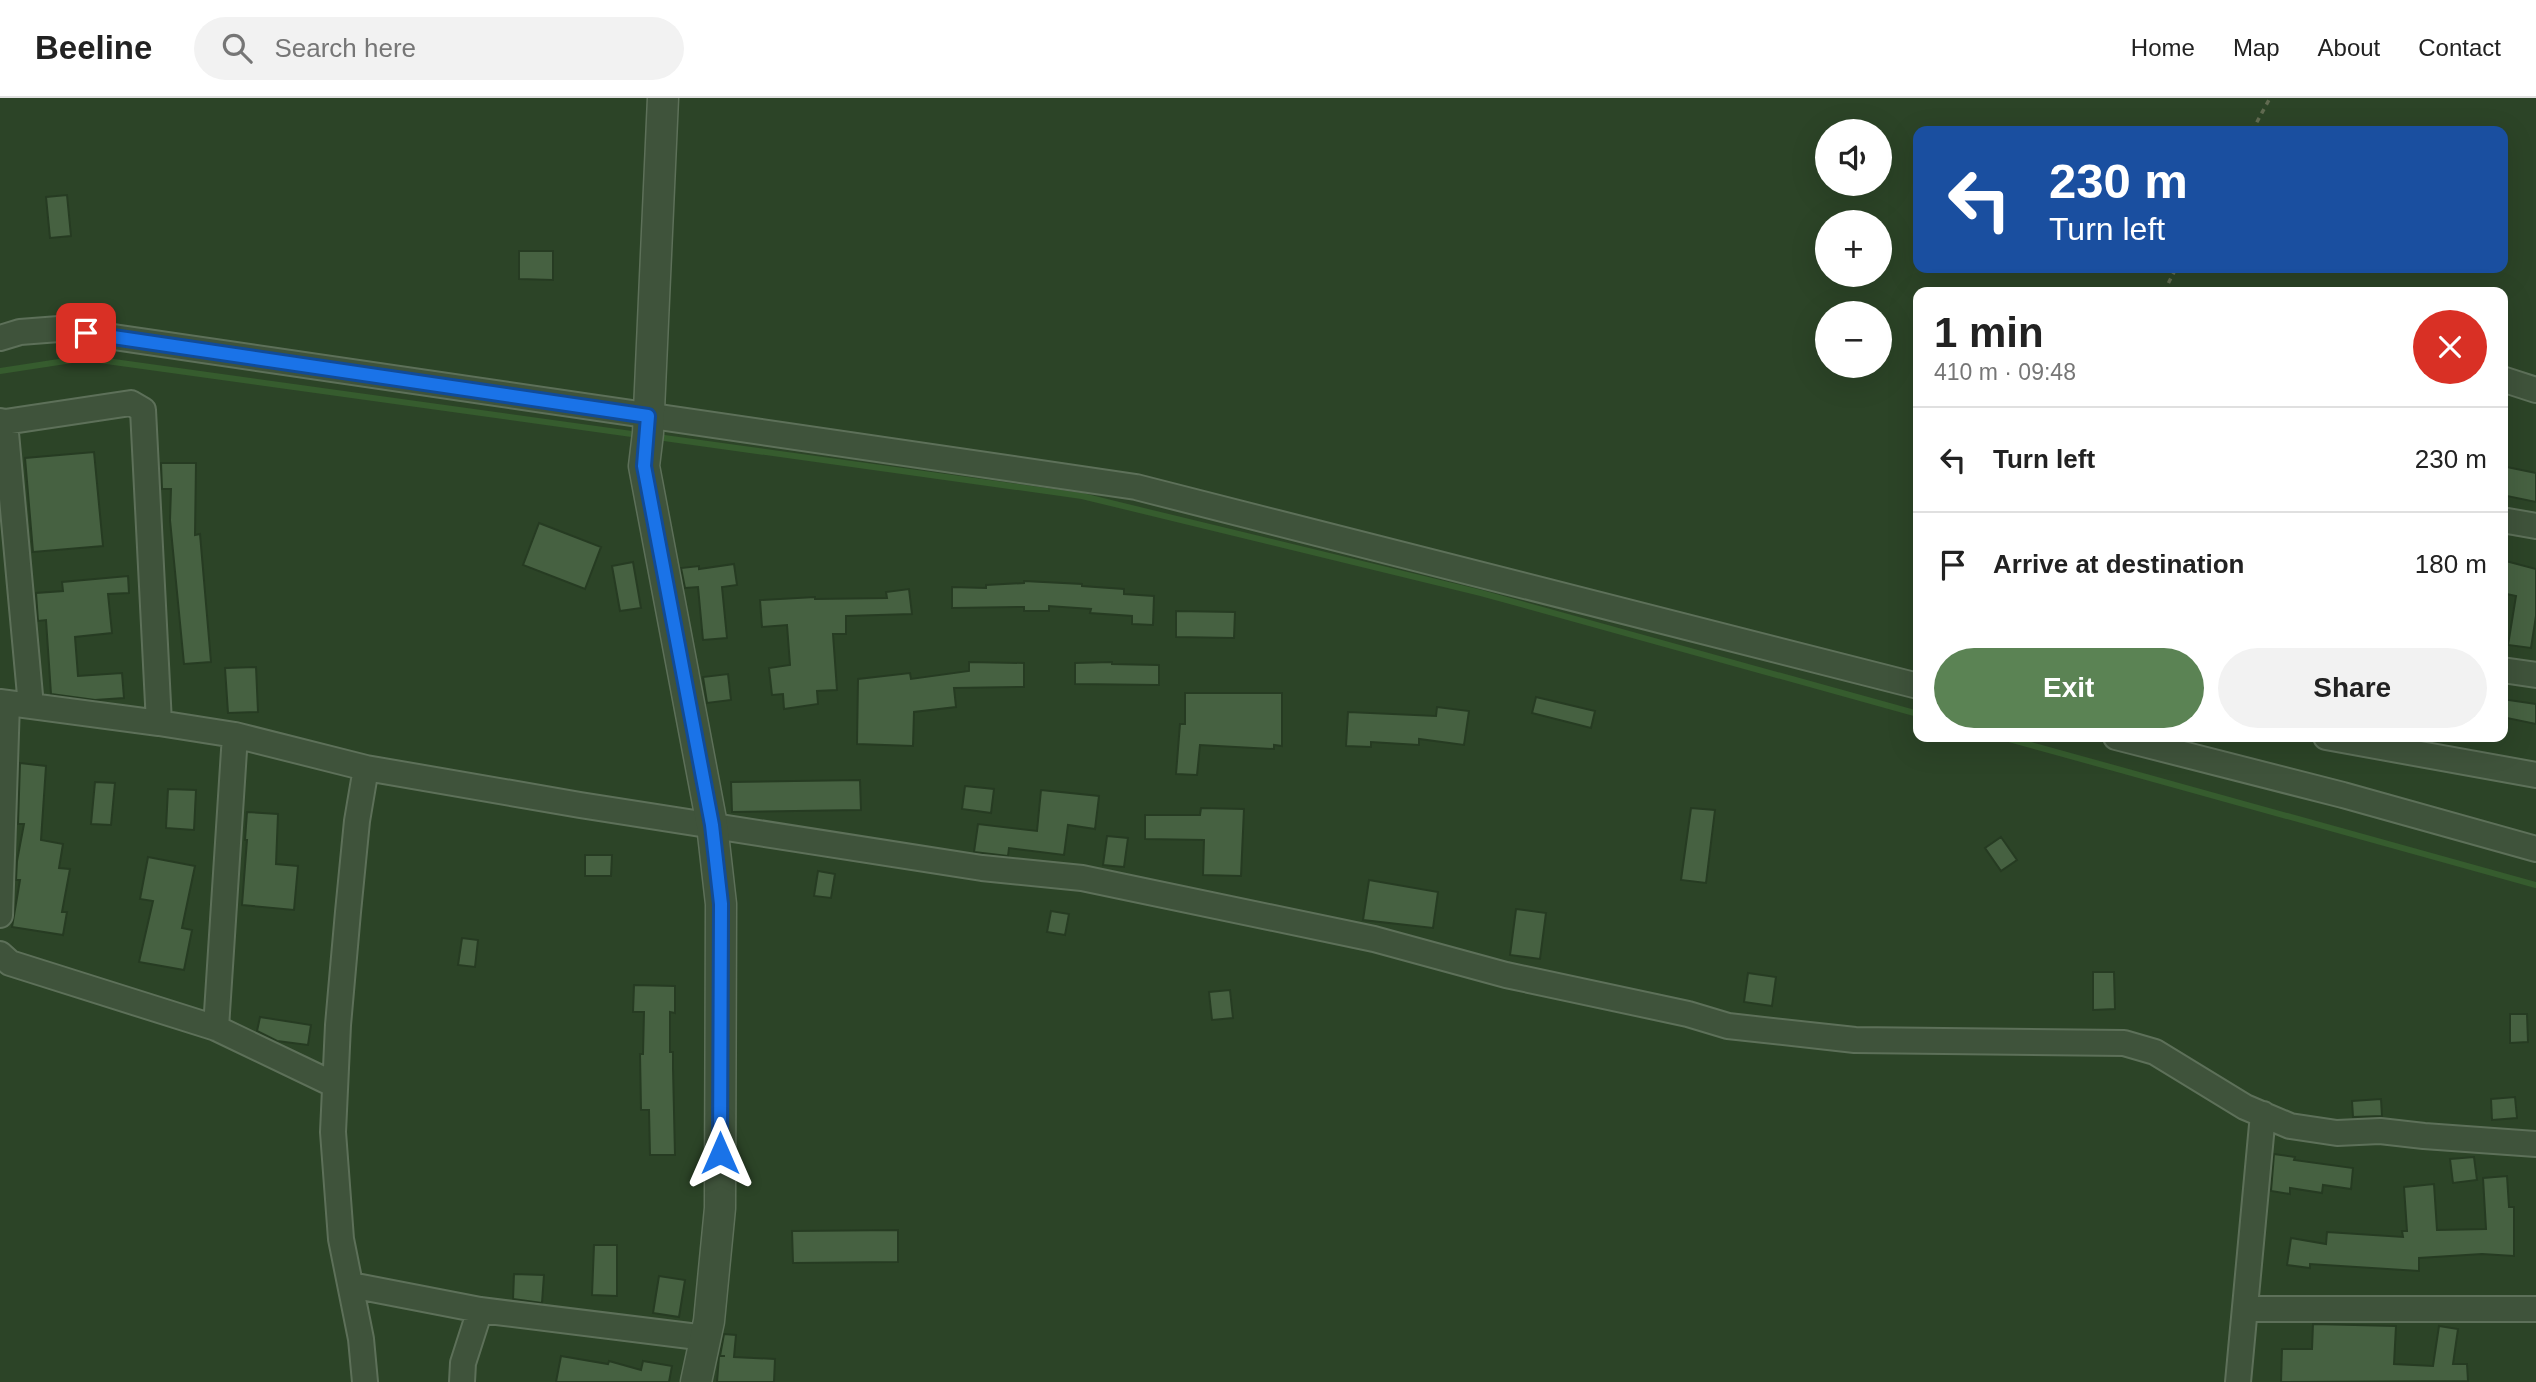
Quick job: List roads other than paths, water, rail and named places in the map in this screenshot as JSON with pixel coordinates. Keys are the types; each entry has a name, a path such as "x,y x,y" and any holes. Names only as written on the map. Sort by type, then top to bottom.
{"street":[{"path":"663,98 644,466 712,825 721,904 720,1208 705,1338 696,1382"},
{"path":"0,338 20,332 59,329 648,424 1136,487 1913,685"},
{"path":"2508,381 2536,390"},
{"path":"0,915 13,704 2,421 131,404 143,410 159,723"},
{"path":"2508,521 2536,526"},
{"path":"2508,671 2536,676"},
{"path":"13,704 234,735 366,768 580,805 982,868 1094,881 1374,939 1506,975 1688,1014 1728,1026 1855,1040 2124,1043 2155,1052 2245,1107 2290,1125 2337,1133 2380,1131 2536,1144"},
{"path":"216,1028 234,735"},
{"path":"2136,742 2343,795 2536,849"},
{"path":"2354,742 2536,775"},
{"path":"365,1382 351,1285 341,1239 333,1132 349,899 357,821 366,768"},
{"path":"0,954 10,963 216,1028 335,1085"},
{"path":"2238,1382 2263,1114"},
{"path":"351,1285 480,1310 705,1338"},
{"path":"2246,1309 2536,1309"},
{"path":"462,1382 463,1363 480,1310"}],"waterway":[{"path":"0,371 85,358 639,435"},
{"path":"657,437 1082,496 1481,593 1913,713"},
{"path":"2020,742 2536,885"}]}
